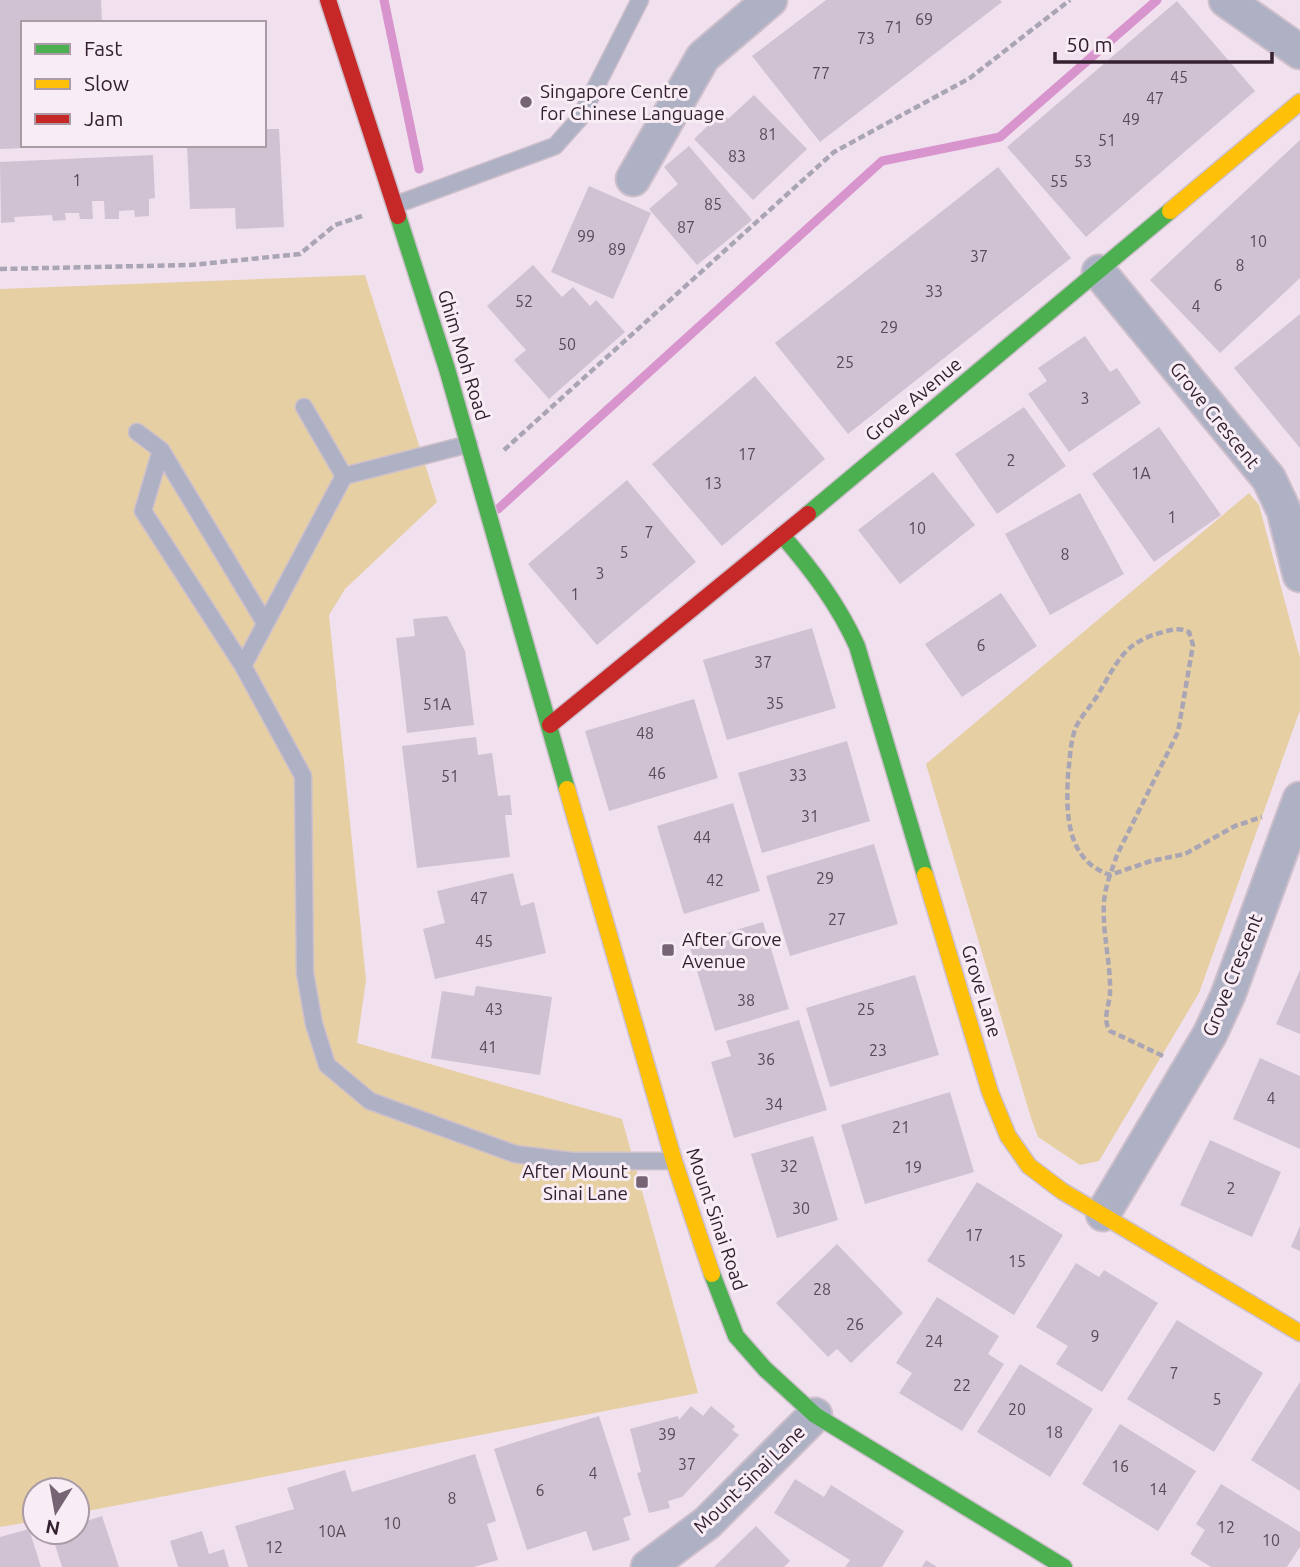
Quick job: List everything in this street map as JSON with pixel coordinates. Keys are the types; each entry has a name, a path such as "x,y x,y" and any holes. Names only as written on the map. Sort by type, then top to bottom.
{"street":[{"name":"Ghim Moh Road","path":"328,0 469,444 550,725"},
{"path":"634,179 703,57 770,0"},
{"path":"1226,0 1300,52"},
{"name":"Grove Avenue","path":"550,725 1300,102"},
{"name":"Grove Crescent","path":"1098,272 1269,479 1284,511 1300,575"},
{"name":"Grove Lane","path":"782,535 825,585 844,616 857,646 990,1092 1008,1136 1029,1166 1062,1191 1300,1333"},
{"name":"Mount Sinai Road","path":"550,725 674,1161 711,1272 736,1336 765,1370 815,1415 1065,1567"},
{"name":"Grove Crescent","path":"1103,1214 1210,1034 1296,809"},
{"name":"Mount Sinai Lane","path":"648,1567 707,1523 815,1415"}],"lane":[{"path":"395,205 555,146 580,118 640,0"},
{"path":"304,407 344,476"},
{"path":"137,432 161,450 265,623"},
{"path":"243,666 344,476 469,444"},
{"path":"161,450 142,511 243,666 303,776 305,973 314,1024 327,1065 370,1101 515,1154 572,1161 674,1161"}],"path":[{"path":"477,474 834,152 970,78 1070,0"},
{"path":"0,269 191,265 300,254 335,225 395,205"},
{"path":"1190,1068 1110,1031 1107,1027 1110,995 1103,919 1104,899 1110,875 1125,836 1178,732 1193,645 1189,632 1175,629 1143,637 1125,651 1077,725 1072,741 1066,804 1070,832 1085,858 1100,871 1110,875 1151,861 1185,854 1235,825 1257,818 1278,816 1296,809"}],"shaded area":[{"path":"365,275 437,502 345,589 329,615 366,980 357,1043 622,1119 698,1393 91,1510 91,1476 21,1476 21,1523 0,1527 0,289"},
{"path":"1249,493 1259,505 1300,658 1300,710 1199,993 1099,1161 1080,1165 1038,1137 926,764"}],"building":[{"path":"0,0 101,0 102,21 21,21 21,147 47,147 0,149"},
{"path":"826,0 1002,2 820,142 752,56"},
{"path":"1177,1 1255,91 1086,237 1007,147"},
{"path":"754,95 807,149 753,200 694,139 722,112 728,119"},
{"path":"266,129 279,129 284,227 236,229 235,208 190,209 187,147 266,147"},
{"path":"1300,140 1300,278 1220,353 1150,280"},
{"path":"689,146 752,220 697,265 649,209 678,184 664,167"},
{"path":"153,155 155,198 149,199 149,216 135,217 134,210 119,211 119,219 105,219 104,201 92,201 93,219 80,219 79,213 65,213 66,220 53,221 52,215 14,217 15,222 1,223 0,162"},
{"path":"998,167 1071,258 848,434 775,343"},
{"path":"589,186 651,213 613,299 551,272"},
{"path":"533,265 562,297 573,287 590,306 596,300 625,332 549,399 514,360 526,350 487,306"},
{"path":"1300,314 1300,448 1234,368"},
{"path":"1085,336 1110,372 1117,368 1141,403 1069,452 1028,394 1047,381 1038,368"},
{"path":"755,376 825,459 722,546 652,464"},
{"path":"1024,407 1066,466 997,514 955,454"},
{"path":"1159,427 1221,515 1154,562 1092,474"},
{"path":"933,472 975,525 900,584 858,530"},
{"path":"627,480 696,562 597,645 528,564"},
{"path":"1080,493 1124,574 1050,615 1005,534"},
{"path":"1001,593 1037,646 962,697 925,644"},
{"path":"447,616 465,651 474,725 407,733 396,638 415,636 413,619"},
{"path":"812,628 836,708 727,740 703,660"},
{"path":"694,699 718,778 609,811 585,731"},
{"path":"476,737 478,755 492,753 498,796 510,795 512,815 505,815 510,857 417,868 402,746"},
{"path":"847,741 870,821 762,853 738,773"},
{"path":"733,803 760,891 684,914 657,826"},
{"path":"874,844 898,924 790,956 766,876"},
{"path":"513,873 521,906 534,902 546,953 435,979 423,929 445,923 437,891"},
{"path":"763,922 789,1009 715,1031 689,944"},
{"path":"1300,970 1300,1034 1276,1024"},
{"path":"915,975 939,1055 830,1087 806,1008"},
{"path":"476,986 552,997 540,1075 431,1058 442,991 474,996"},
{"path":"799,1020 827,1110 734,1138 711,1062 731,1056 726,1041"},
{"path":"1260,1058 1300,1076 1300,1149 1233,1119"},
{"path":"950,1092 974,1172 865,1204 841,1125"},
{"path":"813,1136 838,1220 777,1238 751,1154"},
{"path":"1210,1140 1281,1172 1252,1237 1180,1205"},
{"path":"977,1182 1063,1235 1014,1315 927,1261"},
{"path":"1300,1226 1300,1251 1291,1247"},
{"path":"837,1244 903,1313 851,1363 837,1349 828,1357 776,1303"},
{"path":"1076,1263 1099,1277 1104,1270 1158,1303 1102,1392 1056,1364 1068,1346 1036,1327"},
{"path":"937,1297 999,1336 988,1354 1004,1364 962,1431 899,1393 912,1373 896,1363"},
{"path":"1177,1320 1263,1373 1214,1452 1127,1399"},
{"path":"1020,1364 1093,1409 1050,1477 977,1432"},
{"path":"1300,1382 1300,1491 1251,1460"},
{"path":"691,1406 703,1416 711,1406 735,1426 732,1430 739,1435 682,1497 668,1501 670,1508 649,1513 637,1473 641,1472 630,1429 678,1416 679,1420"},
{"path":"599,1416 631,1515 623,1518 630,1540 593,1551 586,1531 527,1550 494,1449"},
{"path":"1120,1424 1196,1471 1158,1531 1082,1484"},
{"path":"475,1454 496,1521 487,1524 498,1560 474,1567 248,1567 235,1526 294,1509 287,1488 345,1470 352,1492"},
{"path":"795,1479 824,1497 831,1485 904,1531 882,1567 845,1567 850,1560 774,1513"},
{"path":"1221,1484 1300,1532 1300,1547 1287,1567 1211,1567 1190,1554 1205,1530 1196,1524"},
{"path":"102,1516 119,1567 62,1567 55,1546 91,1546 91,1520"},
{"path":"756,1526 790,1561 784,1567 714,1567"},
{"path":"21,1531 21,1546 34,1546 41,1567 0,1567 0,1537"},
{"path":"202,1531 209,1554 224,1549 229,1567 178,1567 170,1541"},
{"path":"926,1560 937,1567 922,1567"}],"waterway":[{"path":"384,0 419,169"},
{"path":"498,509 882,161 1000,137 1157,0"}],"traffic: fast":[{"path":"808,514 1170,211"},
{"path":"398,216 447,369 567,789"},
{"path":"782,535 824,588 857,646 925,875"},
{"path":"712,1274 736,1336 765,1369 815,1415 1064,1567"}],"traffic: slow":[{"path":"1170,211 1300,102"},
{"path":"567,789 674,1161 712,1274"},
{"path":"925,875 990,1092 1008,1136 1029,1166 1062,1191 1300,1333"}],"traffic: jam":[{"path":"328,0 398,216"},
{"path":"550,725 808,514"}],"place":[{"name":"Singapore Centre for Chinese Language","path":"526,102"},
{"name":"After Grove Avenue","path":"668,950"},
{"name":"After Mount Sinai Lane","path":"642,1182"}]}
